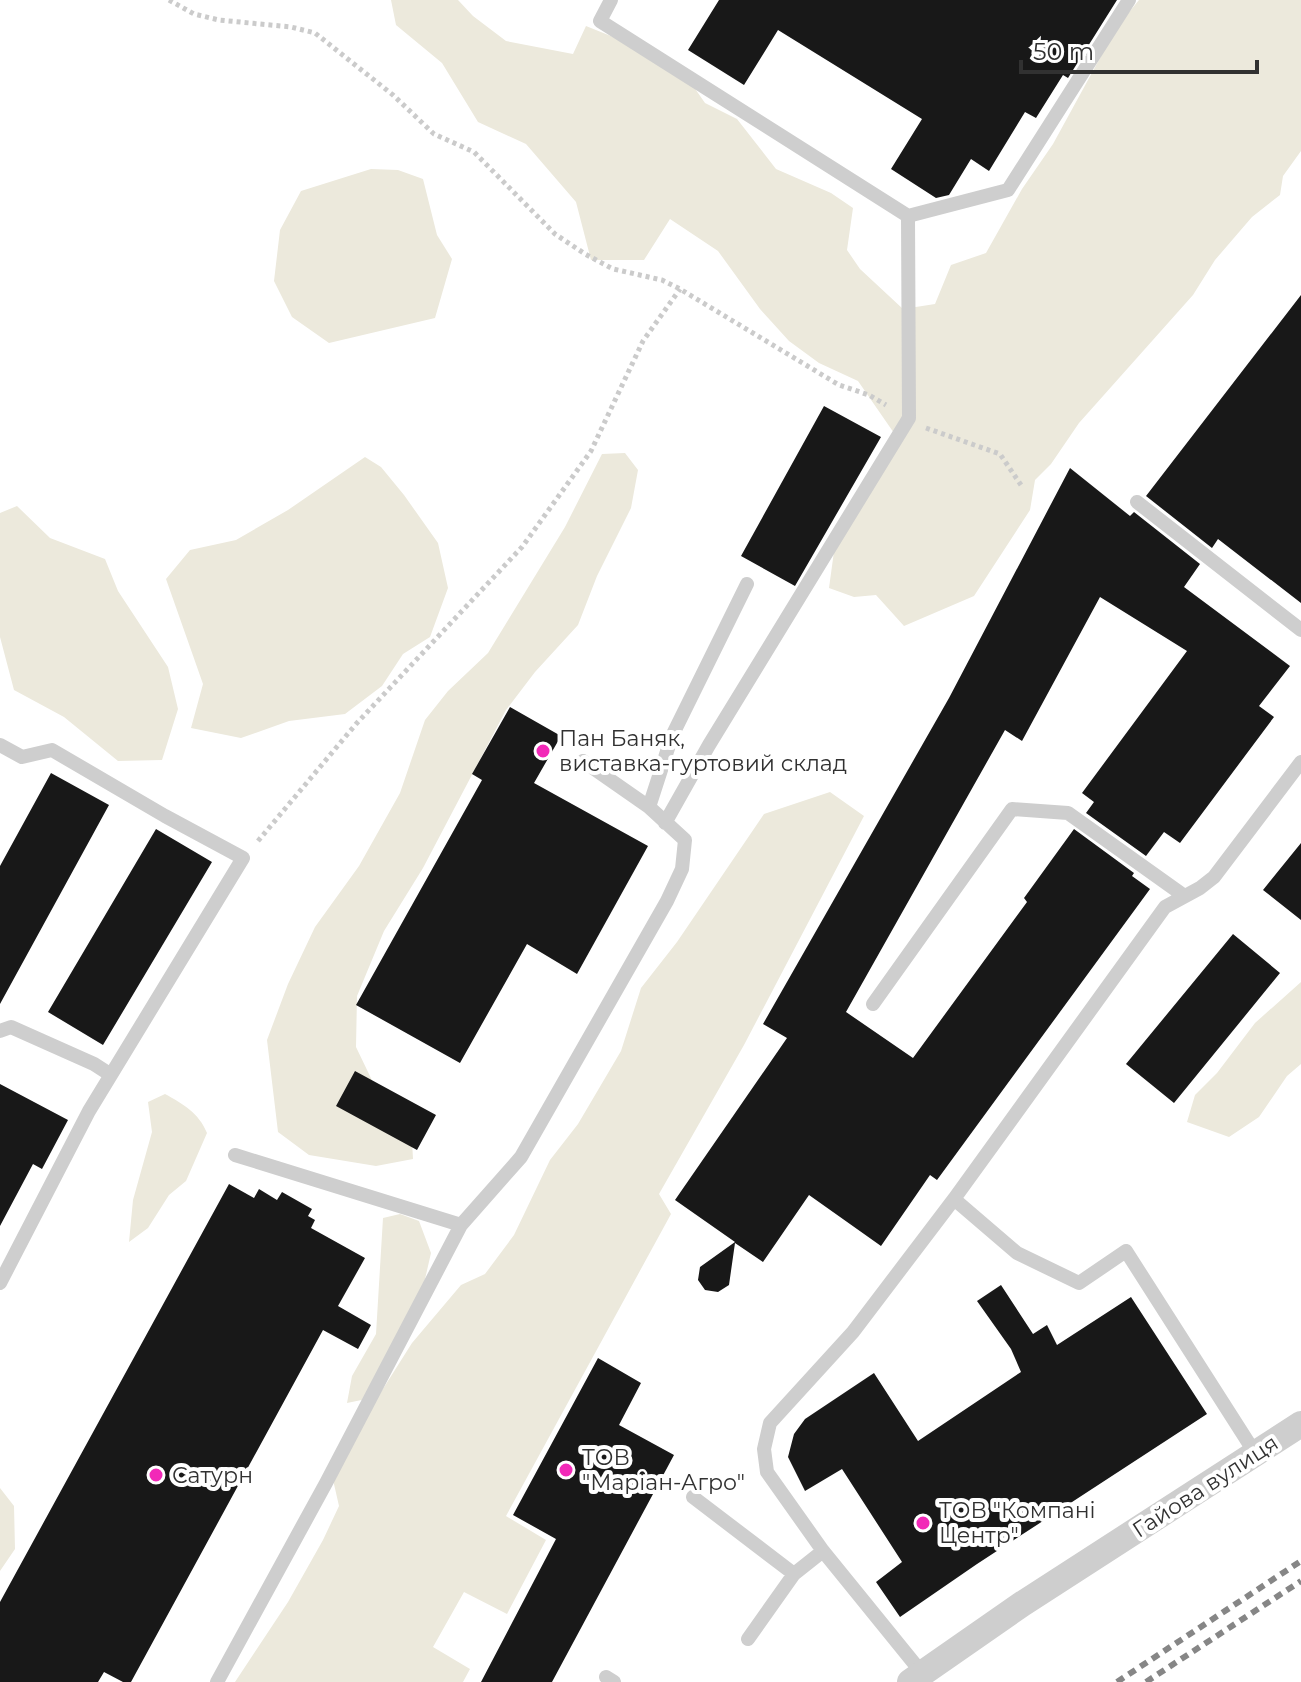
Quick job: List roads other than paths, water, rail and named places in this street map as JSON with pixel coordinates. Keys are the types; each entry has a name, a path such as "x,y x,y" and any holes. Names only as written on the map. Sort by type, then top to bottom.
{"street":[{"name":"Гайова вулиця","path":"916,1678 1022,1604 1301,1424"}],"lane":[{"path":"611,0 600,21 908,216 1008,190 1129,0"},
{"path":"665,823 709,745 909,418 908,216"},
{"path":"1137,502 1301,630"},
{"path":"649,807 672,736 747,584"},
{"path":"0,745 22,757 52,750 243,858 89,1111 0,1283"},
{"path":"217,1682 326,1483 461,1225 521,1157 667,901 682,869 685,840 649,807 583,761"},
{"path":"916,1678 767,1472 764,1449 770,1423 853,1332 954,1199 1165,907 1214,877 1301,762"},
{"path":"873,1004 1012,809 1068,813 1183,895"},
{"path":"0,1031 11,1027 94,1064 111,1075"},
{"path":"235,1155 461,1225"},
{"path":"954,1199 1017,1253 1079,1283 1126,1251 1255,1453"},
{"path":"693,1497 794,1574"},
{"path":"748,1639 794,1574 823,1551"}],"railway":[{"path":"1117,1682 1301,1561"},
{"path":"1146,1682 1301,1581"}],"place":[{"name":"Пан Баняк, виставка-гуртовий склад","path":"543,751"},
{"name":"ТОВ \"Маріан-Агро\"","path":"566,1470"},
{"name":"Сатурн","path":"156,1475"},
{"name":"ТОВ \"Компані Центр\"","path":"923,1523"}]}
